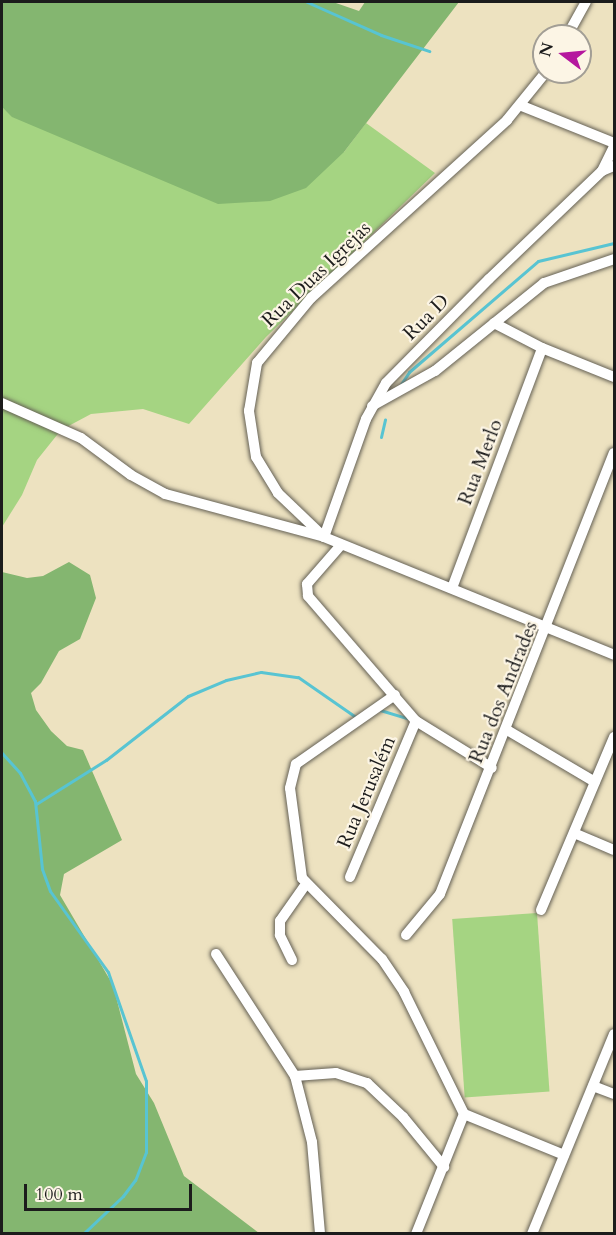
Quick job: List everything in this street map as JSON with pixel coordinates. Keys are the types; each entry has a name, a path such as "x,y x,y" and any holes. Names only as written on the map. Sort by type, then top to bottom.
{"street":[{"path":"574,24 586,2"},
{"name":"Rua Duas Igrejas","path":"324,537 278,493 256,457 249,411 257,363 311,298 522,106 538,84"},
{"path":"522,106 615,144 602,171"},
{"name":"Rua D","path":"324,537 372,406 396,373 602,171 615,166"},
{"path":"372,406 435,371 544,283 615,259"},
{"path":"494,323 542,348 615,377"},
{"name":"Rua Merlo","path":"452,588 542,348"},
{"path":"2,403 81,438 137,480 165,494 324,537 615,656"},
{"name":"Rua dos Andrades","path":"406,935 440,894 548,628 615,453"},
{"path":"341,545 307,584 307,593 416,721 492,768"},
{"path":"395,694 301,758 292,771 290,788 298,859 306,884 382,960 404,993 464,1114 564,1155"},
{"name":"Rua Jerusalém","path":"350,877 416,721"},
{"path":"507,730 595,782"},
{"path":"541,910 615,737"},
{"path":"574,833 615,850"},
{"path":"291,960 280,935 280,921 306,884"},
{"path":"216,954 295,1076 312,1142 320,1233"},
{"path":"532,1233 615,1034"},
{"path":"295,1076 336,1073 366,1083 403,1117 444,1167"},
{"path":"593,1086 615,1094"},
{"path":"416,1233 464,1114"}],"green space":[{"path":"2,2 333,2 359,11 365,2 459,2 344,152 306,188 270,201 218,204 12,117 2,107"},
{"path":"2,107 13,117 344,152 366,123 435,173 266,337 189,424 143,409 91,414 61,430 37,460 22,495 2,527"},
{"path":"69,562 90,575 96,598 80,639 59,651 41,683 31,693 36,710 51,731 67,746 83,750 122,840 64,874 60,895 113,985 136,1074 154,1103 184,1176 259,1233 2,1233 2,572 27,578 43,576"},
{"path":"537,913 549,1092 465,1097 452,919"}],"waterway":[{"path":"307,2 381,35 429,51"},
{"path":"401,384 409,372 538,261 614,243"},
{"path":"381,437 385,419"},
{"path":"36,804 106,760 188,696 226,680 261,672 298,677 357,718"},
{"path":"380,710 407,718"},
{"path":"2,753 20,773 35,801 42,869 50,891 108,972 146,1081 146,1152 135,1180 123,1196 83,1234"}]}
